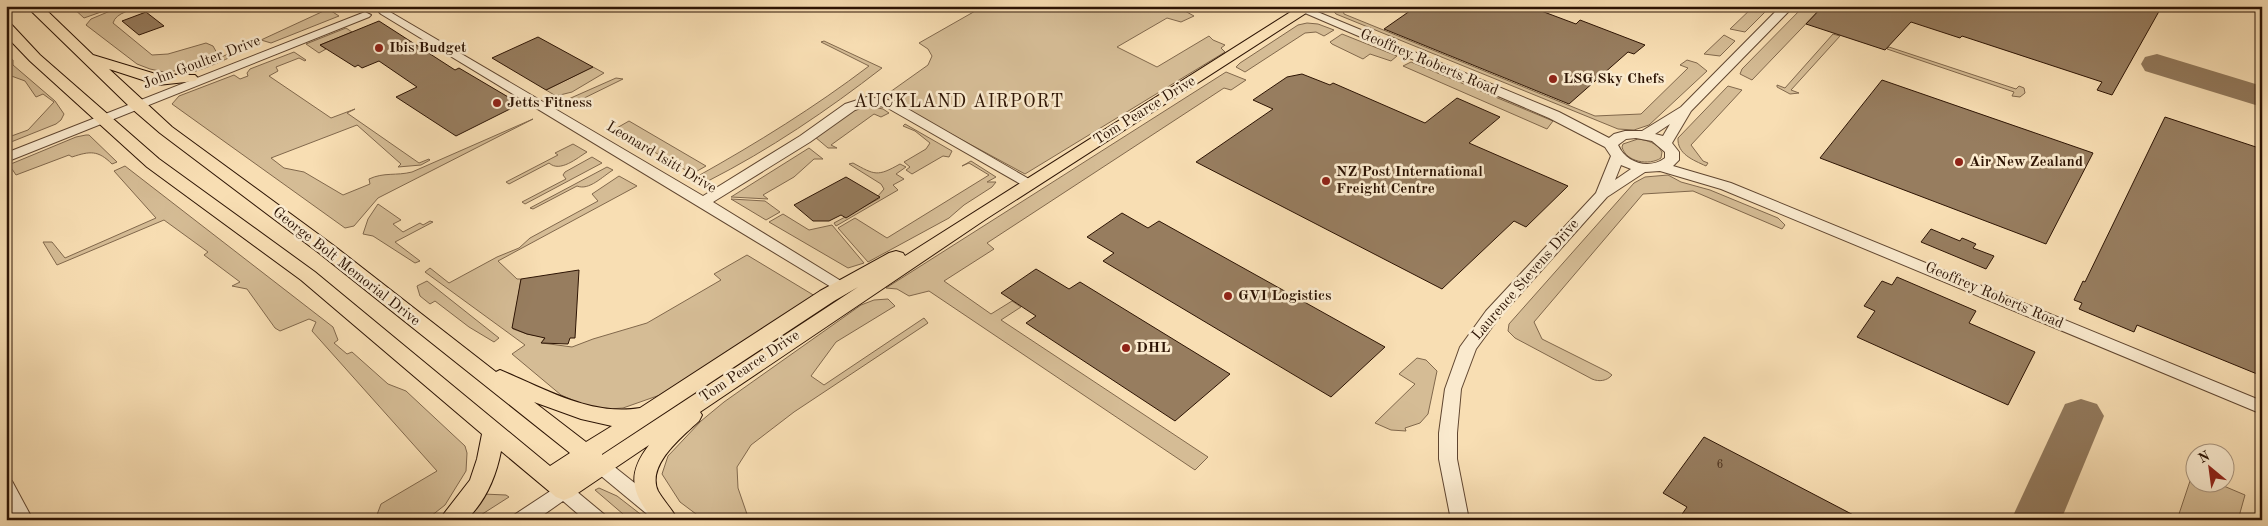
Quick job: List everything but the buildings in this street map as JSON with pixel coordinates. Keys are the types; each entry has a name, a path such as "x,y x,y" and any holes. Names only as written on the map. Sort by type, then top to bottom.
{"main road":[{"name":"George Bolt Memorial Drive","path":"33,6 136,106 172,136 326,249 593,460"},
{"name":"Tom Pearce Drive","path":"557,485 593,460 719,388 980,214 1307,8"},
{"name":"George Bolt Memorial Drive","path":"6,28 35,58 153,163 308,276 557,485"},
{"path":"87,58 158,80 190,78"},
{"name":"Tom Pearce Drive","path":"593,460 650,412 841,288 980,214"},
{"path":"482,371 600,418 627,420 650,412"},
{"path":"665,519 647,489 644,479 645,469 681,425 719,388"},
{"path":"450,520 461,511 480,487 488,463 493,432"}],"street":[{"path":"1664,143 1686,109 1788,6"},
{"name":"Geoffrey Roberts Road","path":"1307,8 1554,115 1622,135 1644,135"},
{"path":"362,10 390,9"},
{"name":"Leonard Isitt Drive","path":"390,9 841,288"},
{"name":"John Goulter Drive","path":"136,106 161,91 190,78 362,10"},
{"name":"John Goulter Drive","path":"136,106 362,10"},
{"path":"703,202 805,139 850,107 867,101 889,104 1029,183"},
{"path":"6,150 76,122 86,114 136,106"},
{"path":"1644,135 1686,109"},
{"path":"6,158 96,112"},
{"name":"Geoffrey Roberts Road","path":"1554,115 1614,151 1630,164 1642,168 1662,167 1726,186 2262,408"},
{"path":"1614,151 1614,140 1622,135"},
{"path":"1644,135 1664,143 1674,156 1668,165 1662,167"},
{"name":"Laurence Stevens Drive","path":"1602,194 1614,151"},
{"name":"Geoffrey Roberts Road","path":"1674,156 1726,186"},
{"name":"Laurence Stevens Drive","path":"1460,520 1448,459 1448,433 1452,389 1468,347 1492,315 1602,194 1642,168"},
{"name":"George Bolt Memorial Drive","path":"593,460 665,519"},
{"name":"George Bolt Memorial Drive","path":"557,485 598,520"},
{"name":"Tom Pearce Drive","path":"521,520 557,485"},
{"path":"6,486 24,520"}],"shaded area":[{"path":"71,6 118,6 84,18"},
{"path":"122,6 143,6 121,14 113,23 152,55 168,54 206,43 213,46 218,55 184,70 164,72 137,64 86,25 91,19"},
{"path":"984,6 1176,6 1194,16 1181,22 1167,18 1117,47 1157,67 1209,36 1213,40 1225,45 1221,48 1225,52 1025,174 883,97 928,65 932,56 928,49 919,43"},
{"path":"1329,6 1349,6 1343,11 1344,14 1595,116 1641,114 1688,68 1680,65 1687,60 1697,63 1707,71 1649,125 1634,130 1618,129 1336,14"},
{"path":"1754,6 1760,6 1766,11 1745,32 1730,29"},
{"path":"1804,6 1823,6 1752,80 1740,74 1742,69"},
{"path":"328,9 339,16 271,43 261,40"},
{"path":"1307,23 1318,24 1334,30 1324,36 1316,32 1305,33 1245,72 1236,67 1298,25"},
{"path":"346,28 352,32 320,45 326,49 319,53 306,44"},
{"path":"1342,34 1397,56 1391,61 1370,54 1363,59 1330,42"},
{"path":"1833,34 1840,36 1791,90 1799,93 1790,94 1777,87 1777,85 1785,88"},
{"path":"1724,35 1735,41 1720,56 1704,54"},
{"path":"824,41 882,68 841,99 776,143 708,181 698,176 785,124 869,66 821,42"},
{"path":"249,45 251,46 249,49 210,66 189,73 169,75 196,68"},
{"path":"1889,47 2016,89 2019,86 2024,88 2025,93 2020,97 2012,96 2014,92 1887,49"},
{"path":"294,52 306,60 299,58 276,67 278,71 269,76 331,118 355,109 347,113 419,163 430,160 421,165 398,167 401,164 357,125 271,158 284,168 304,172 343,195 370,184 369,179 412,172 533,119 378,198 354,226 345,228 172,104 179,96 234,75 240,79 248,76 247,73 250,69"},
{"path":"6,55 13,60 13,65 55,101 64,114 56,124 6,144 6,138 28,130 54,102 43,94 36,97 25,81 6,74"},
{"path":"1411,62 1553,121 1547,129 1403,66"},
{"path":"593,67 604,73 572,92 556,96 546,90"},
{"path":"1226,72 1246,80 1231,90 1224,88 987,243 994,249 944,281 991,314 1012,301 1021,307 1001,320 1208,457 1195,470 929,291 909,296 897,289 886,288"},
{"path":"616,78 623,79 570,105 564,101"},
{"path":"1728,86 1742,90 1691,145 1703,161 1708,163 1706,166 1691,159 1683,152 1678,144 1678,138"},
{"path":"873,107 883,109 889,113 881,117 874,114 831,145 837,148 828,148 815,137 855,109"},
{"path":"629,121 706,166 692,174 615,129"},
{"path":"905,124 952,151 949,157 943,156 912,174 906,170 910,167 904,162 926,149 930,143 915,131 903,126"},
{"path":"89,135 117,162 112,164 98,154 89,153 72,157 69,155 16,175 12,169 6,171 6,166 76,137"},
{"path":"1638,139 1655,144 1662,152 1661,158 1644,162 1628,156 1624,152 1623,144"},
{"path":"573,144 587,152 563,165 553,166 549,163 509,184 506,182 558,155 555,153"},
{"path":"809,148 823,159 814,159 794,177 763,195 768,199 731,197"},
{"path":"592,157 602,163 525,204 522,202 566,179 563,175 565,172"},
{"path":"971,161 996,177 987,182 996,182 992,187 964,205 949,218 868,262 838,228 855,218 887,238 989,175 969,163 962,166"},
{"path":"853,163 876,173 881,173 900,164 906,167 896,174 904,179 893,185 898,190 836,226 834,223 880,198 878,196 884,189 881,184 849,164"},
{"path":"125,166 333,327 338,340 334,343 347,354 352,352 388,384 406,391 465,446 467,453 466,471 445,505 426,520 375,520 381,504 437,471 312,331 316,322 309,319 280,331 275,328 247,289 232,286 240,282 204,255 208,252 164,220 57,265 43,242 52,242 65,258 156,218 114,171"},
{"path":"607,167 613,170 591,185 577,186 533,209 530,208"},
{"path":"1668,175 1681,182 1710,190 1778,218 1785,225 1782,229 1693,191 1643,194 1534,322 1542,339 1612,375 1608,379 1603,380 1592,379 1515,338 1508,331 1509,324 1634,183 1645,177"},
{"path":"619,176 637,186 498,261 517,279 521,279 513,329 545,337 542,343 572,347 647,323 721,280 714,274 747,255 815,296 660,395 623,408 595,410 561,395 512,354 525,345 425,272 430,268 449,283 497,257 519,248 530,238 598,201 592,194"},
{"path":"731,199 765,201 780,212 766,220"},
{"path":"378,204 401,220 393,224 403,232 420,223 423,225 430,221 433,222 395,242 420,261 415,263 373,236 363,234 368,219"},
{"path":"783,214 809,230 832,225 864,263 848,268 769,222"},
{"path":"427,281 499,338 494,342 469,327 435,301 430,304 420,296 417,286"},
{"path":"888,299 895,306 836,342 811,376 824,385 924,318 928,323 794,412 751,445 737,467 738,488 749,520 704,520 680,502 662,474 668,456 701,421 724,402 861,305 874,300"},
{"path":"1417,358 1426,360 1437,371 1428,414 1420,423 1405,428 1406,431 1391,430 1375,423 1415,384 1399,374"},
{"path":"599,488 617,496 648,520 630,520 595,490"},
{"path":"2236,491 2245,495 2238,520 2177,520 2186,493 2236,494"},
{"path":"483,494 506,495 509,497 473,520 458,520"}],"taxiway":[{"path":"2157,64 2262,97"},
{"path":"2036,520 2081,416"}],"place":[{"name":"Ibis Budget","path":"379,48"},
{"name":"LSG Sky Chefs","path":"1553,79"},
{"name":"Jetts Fitness","path":"497,103"},
{"name":"Air New Zealand","path":"1959,162"},
{"name":"NZ Post International Freight Centre","path":"1326,181"},
{"name":"GVI Logistics","path":"1228,296"},
{"name":"DHL","path":"1126,348"}],"district":[{"name":"AUCKLAND AIRPORT","path":"959,102"}]}
